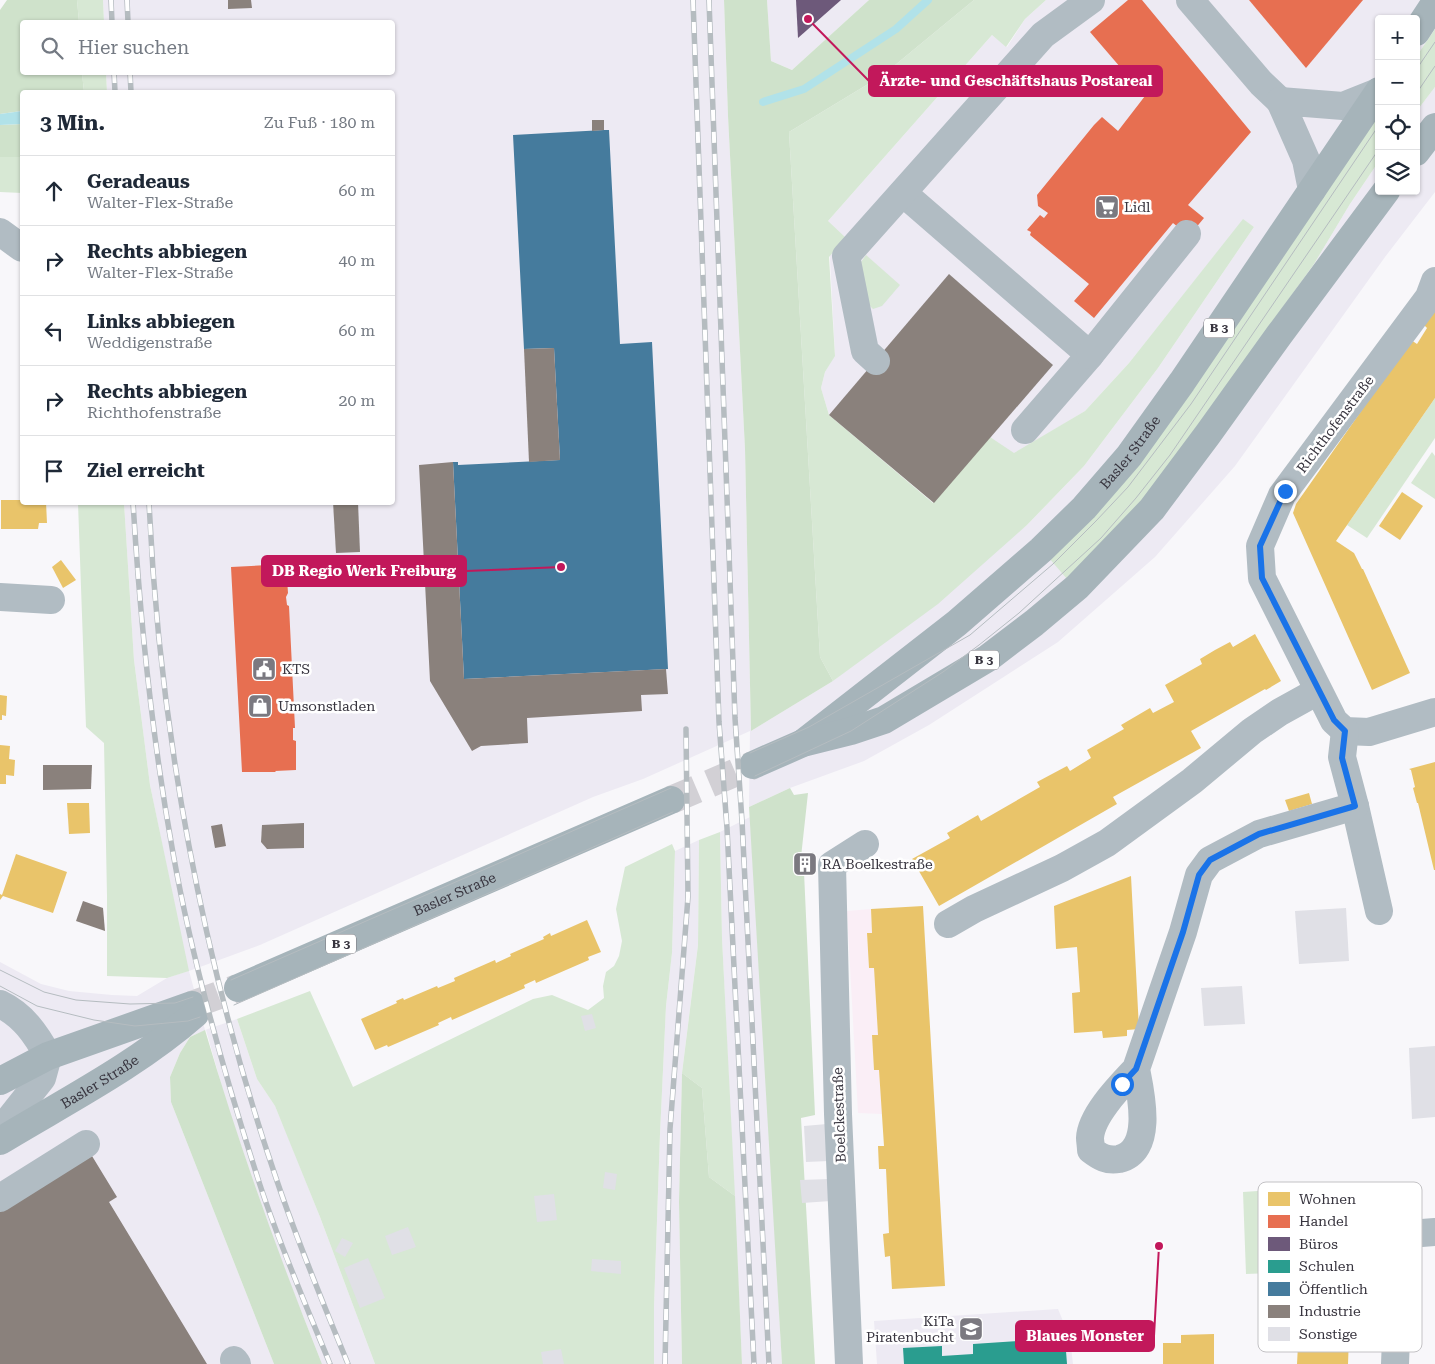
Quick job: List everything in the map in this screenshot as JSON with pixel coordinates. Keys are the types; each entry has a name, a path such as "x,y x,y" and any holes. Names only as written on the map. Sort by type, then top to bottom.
{"main road":[{"path":"1420,26 1435,3"},
{"name":"Basler Straße","path":"803,743 957,623 1041,550 1084,508 1129,456 1182,382 1375,96"},
{"path":"1418,150 1435,127"},
{"name":"Basler Straße","path":"753,765 803,743 851,731 884,720 988,658 1034,623 1076,587 1152,509 1383,195"},
{"name":"Basler Straße","path":"238,988 671,800"},
{"name":"Basler Straße","path":"0,1081 48,1056 194,1010 174,1031 121,1068 0,1141"}],"street":[{"path":"876,361 865,352 846,256 1043,35 1091,0"},
{"path":"1190,0 1261,83 1280,101 1306,160 1312,190"},
{"path":"1280,101 1343,106 1375,93"},
{"path":"903,193 1090,355"},
{"path":"0,232 20,247"},
{"path":"1025,430 1090,355 1187,234"},
{"name":"Richthofenstraße","path":"1318,691 1262,578 1260,546 1282,495 1429,297 1435,281"},
{"path":"0,596 51,600"},
{"path":"948,924 974,909 1062,868 1107,843 1192,781 1252,731 1280,712 1318,691 1334,720 1345,731 1369,732 1435,712"},
{"path":"1345,731 1342,758 1379,911"},
{"path":"1136,1069 1183,932 1199,875 1210,860 1259,834 1355,806"},
{"name":"Boelckestraße","path":"849,1364 838,1114 832,865 864,844"},
{"path":"0,1004 14,1010 38,1036 48,1056 42,1078 0,1131"},
{"path":"0,1198 86,1144"}],"shaded area":[{"path":"103,0 724,0 745,449 751,731 833,681 1027,525 1084,466 1158,368 1254,227 1243,220 1129,363 1085,411 934,503 829,415 821,388 825,372 835,355 828,221 992,35 1007,47 1025,19 1046,0 1435,0 1435,29 1420,51 1420,15 1375,15 1375,119 1164,473 1314,264 1375,167 1375,195 1420,195 1420,107 1435,87 1435,192 1385,257 1235,466 1155,557 1058,642 929,725 864,761 790,788 749,807 750,731 643,779 593,797 260,945 189,971 205,1030 237,1019 257,1079 275,1106 288,1137 375,1364 322,1364 282,1263 256,1189 227,1105 206,1030 190,1037 180,1053 170,1077 171,1102 274,1364 0,1364 0,962 41,984 69,991 112,995 137,996 167,978 188,971 150,785 134,660 124,505 395,505 395,90 107,90 106,75 395,75 395,20 104,20"},
{"path":"767,0 869,0 792,70 771,61"},
{"path":"750,817 782,1364 742,1364 722,938 720,832"},
{"path":"699,840 698,945 682,1073 679,1202 682,1364 654,1364 660,1134 666,1006 672,953 675,851"},
{"path":"871,909 872,933 867,933 869,968 874,968 878,1035 872,1035 874,1070 879,1070 882,1114 858,1113 847,911"},
{"name":"KiTa Piratenbucht","path":"1058,1309 1070,1338 1073,1364 877,1364 874,1321"}],"green space":[{"path":"7,0 77,0 79,20 20,20 20,75 82,75 84,90 20,90 20,111 0,114 0,10"},
{"path":"77,0 103,0 104,20 79,20"},
{"path":"724,0 767,0 771,61 792,70 869,0 974,0 883,75 789,132 820,657 833,681 751,731 745,449"},
{"path":"974,0 1046,0 1025,19 1006,47 992,35 828,221 846,238 829,257 835,356 825,372 821,388 829,415 933,503 990,437 1014,453 1085,411 1129,363 1243,219 1254,227 1158,368 1084,466 1027,525 938,604 833,681 820,657 789,132 883,75"},
{"path":"1435,29 1435,87 1420,107 1420,60 1420,51"},
{"path":"82,75 106,75 107,90 84,90"},
{"path":"1375,117 1375,167 1314,264 1164,473 1131,513 1067,579 1049,558"},
{"path":"20,124 20,157 0,157 0,125"},
{"path":"0,157 20,157 20,193 0,192"},
{"path":"866,255 900,285 882,306 873,309 868,304 861,262"},
{"path":"1435,398 1435,438 1367,538 1347,525"},
{"path":"1432,452 1435,456 1435,499 1411,483"},
{"path":"78,505 124,505 134,660 150,785 189,971 167,978 107,976 104,743 86,727"},
{"path":"790,788 794,795 808,793 801,857 802,872 804,872 815,1115 801,1118 815,1364 782,1364 749,807"},
{"path":"720,832 722,938 735,1196 709,1177 702,1088 682,1073 698,945 699,840"},
{"path":"672,844 675,851 672,953 666,1006 660,1134 654,1364 375,1364 320,1217 275,1106 257,1079 237,1019 310,991 353,1087 533,999 552,995 588,1010 604,998 603,986 606,972 614,966 619,956 622,941 616,909 625,867"},
{"path":"205,1030 259,1198 322,1364 274,1364 171,1102 170,1077 180,1053 190,1037"},
{"path":"682,1073 702,1088 709,1177 735,1196 742,1364 682,1364 679,1202"},
{"path":"1258,1191 1258,1274 1246,1274 1243,1192"}],"water":[{"path":"20,111 20,124 0,125 0,114"}],"building: Wohnen":[{"path":"1435,307 1435,398 1336,541 1354,553 1363,569 1410,673 1372,690 1293,513 1296,504 1411,340 1417,344 1427,328 1423,324"},
{"path":"1402,492 1423,506 1400,540 1379,526"},
{"path":"1,500 20,500 20,505 46,505 47,523 39,523 38,529 1,529"},
{"path":"61,560 76,580 63,588 52,567"},
{"path":"1255,634 1281,681 1191,731 1201,748 1113,797 1117,804 939,906 912,859 950,838 947,833 978,815 981,821 1040,787 1037,782 1067,766 1070,771 1091,758 1087,750 1124,729 1121,725 1150,708 1153,713 1174,702 1165,685 1202,664 1200,659 1215,650 1230,642 1233,647"},
{"path":"0,695 7,696 6,716 2,715 2,720 0,720"},
{"path":"0,745 10,746 9,759 15,760 14,776 6,775 6,784 0,784"},
{"path":"1435,762 1434,870 1413,788 1415,787 1411,770 1409,769"},
{"path":"1309,793 1312,804 1289,811 1285,800"},
{"path":"67,803 89,803 90,833 69,834"},
{"path":"16,854 67,872 53,913 3,896 0,900 0,894 2,895"},
{"name":"RA Boelkestraße","path":"807,857 808,870 802,870 802,858"},
{"path":"1131,876 1139,1029 1127,1030 1127,1036 1103,1038 1102,1031 1074,1033 1072,993 1080,992 1077,947 1056,949 1054,906"},
{"path":"923,906 945,1286 892,1289 890,1256 885,1257 883,1234 889,1233 886,1169 879,1169 878,1146 884,1146 879,1070 874,1070 872,1035 878,1035 874,968 869,968 867,933 872,933 871,909"},
{"path":"587,920 601,952 588,957 589,960 536,983 535,980 524,985 525,988 452,1020 451,1017 438,1023 439,1025 388,1047 387,1045 375,1050 361,1019 397,1003 396,1001 403,998 404,1000 437,986 438,988 455,981 454,978 495,960 496,963 511,956 510,954 544,939 543,937 550,933 551,936"},
{"path":"1214,1334 1214,1364 1163,1364 1163,1343 1181,1343 1181,1335"},
{"path":"1298,1352 1348,1352 1348,1364 1297,1364"}],"building: Handel":[{"path":"1128,0 1142,0 1251,132 1188,205 1204,218 1189,236 1173,223 1094,318 1074,301 1089,284 1030,235 1031,232 1027,230 1040,215 1044,218 1048,213 1038,206 1037,195 1094,125 1102,117 1118,131 1145,96 1090,32"},
{"path":"1249,0 1363,0 1306,68"},
{"path":"286,564 288,593 286,597 287,605 289,606 295,728 293,728 293,740 296,741 296,770 242,772 231,567"}],"building: Büros":[{"path":"796,0 841,0 798,38"}],"building: Schulen":[{"path":"1065,1338 1067,1364 904,1364 903,1348 942,1346 942,1356 973,1354 973,1344"}],"building: Öffentlich":[{"path":"609,130 620,344 652,342 668,669 464,679 453,462 458,462 458,465 560,460 554,348 524,349 513,135"}],"building: Industrie":[{"path":"228,0 251,0 252,8 228,9"},
{"path":"592,120 604,120 604,130 592,131"},
{"path":"949,274 1053,365 934,503 829,415"},
{"path":"554,348 560,460 529,462 524,349"},
{"path":"453,462 464,679 666,669 668,694 641,695 642,711 527,718 528,743 481,746 472,751 430,681 419,465"},
{"path":"333,505 358,505 360,552 336,553"},
{"path":"43,765 92,765 91,789 43,790"},
{"path":"304,823 304,848 267,849 261,842 262,825"},
{"path":"222,824 226,846 215,848 211,826"},
{"path":"83,901 103,908 105,931 76,921"},
{"path":"92,1156 117,1197 109,1202 207,1364 0,1364 0,1212"}],"building: Sonstige":[{"path":"1346,908 1349,961 1299,964 1295,911"},
{"path":"1242,986 1245,1024 1204,1026 1201,988"},
{"path":"592,1014 596,1028 585,1031 581,1016"},
{"path":"1435,1046 1435,1117 1412,1119 1409,1048"},
{"path":"827,1124 829,1161 806,1162 804,1126"},
{"path":"605,1172 617,1174 615,1190 603,1188"},
{"path":"830,1179 831,1201 802,1203 800,1180"},
{"path":"554,1194 557,1220 537,1222 534,1196"},
{"path":"408,1227 416,1247 392,1255 385,1236"},
{"path":"342,1238 353,1243 345,1257 335,1251"},
{"path":"368,1258 385,1298 360,1308 344,1268"},
{"path":"592,1259 621,1261 621,1274 591,1271"},
{"path":"561,1349 564,1364 543,1364 541,1352"}],"waterway":[{"path":"763,102 804,89 896,29 928,0"}],"tunnel":[{"path":"671,800 753,765"},
{"path":"192,1005 238,988"}],"tram line":[{"path":"1420,64 1435,42"},
{"path":"1420,88 1435,66"},
{"path":"750,753 809,727 970,635 1053,564 1128,487 1191,404 1375,131"},
{"path":"755,776 851,731 943,672 1019,613 1101,538 1170,455 1378,150"},
{"path":"231,980 671,788"},
{"path":"234,1005 673,812"},
{"path":"0,970 44,992 76,1000 130,1004 175,1003 193,997"},
{"path":"0,986 37,1006 94,1020 135,1026 188,1021 200,1017"}],"railway":[{"path":"111,0 112,20"},
{"path":"127,0 128,20"},
{"path":"693,0 719,722 727,828 754,1364"},
{"path":"709,0 735,718 742,821 769,1364"},
{"path":"114,75 115,90"},
{"path":"130,75 131,90"},
{"path":"133,505 143,634 153,722 173,853 190,937 222,1062 260,1185 330,1364"},
{"path":"149,505 154,588 174,760 189,846 207,931 227,1016 277,1181 302,1250 348,1364"},
{"path":"665,1364 670,1129 688,897 686,729"}],"place":[{"name":"Ärzte- und Geschäftshaus Postareal","path":"808,19"},
{"name":"Lidl","path":"1107,207"},
{"name":"DB Regio Werk Freiburg","path":"561,567"},
{"name":"KTS","path":"264,669"},
{"name":"Umsonstladen","path":"260,706"},
{"name":"RA Boelkestraße","path":"805,864"},
{"name":"Blaues Monster","path":"1159,1246"},
{"name":"KiTa Piratenbucht","path":"971,1329"}],"route":[{"path":"1122,1084 1136,1069 1144,1050 1183,932 1199,875 1210,860 1259,834 1355,806 1342,758 1345,731 1334,720 1318,691 1262,578 1260,546 1285,491"}]}
